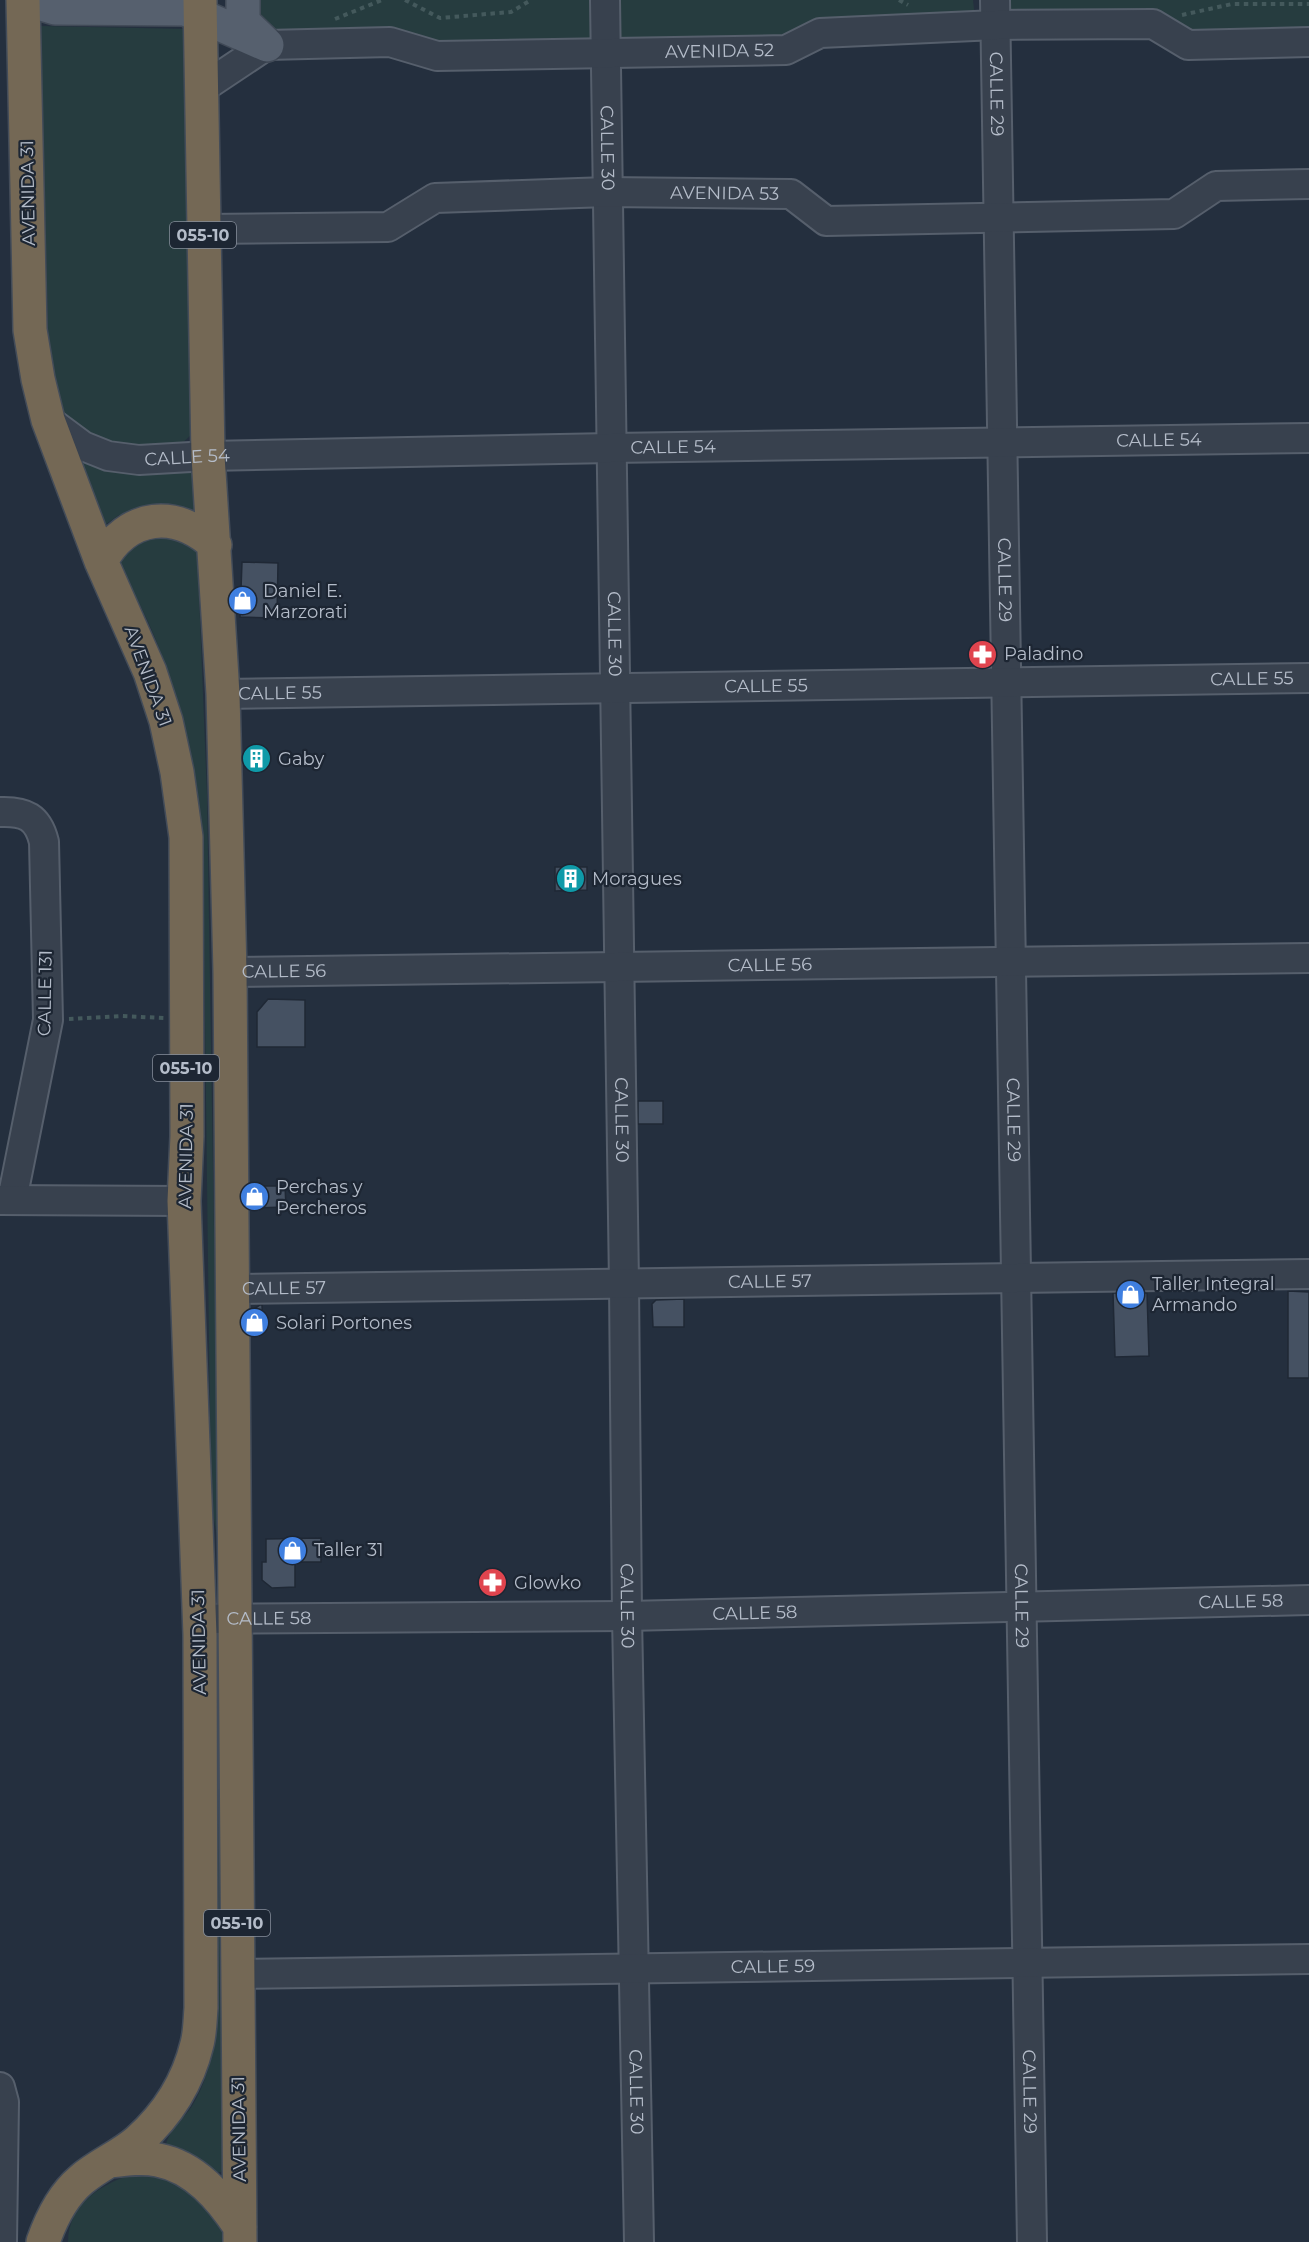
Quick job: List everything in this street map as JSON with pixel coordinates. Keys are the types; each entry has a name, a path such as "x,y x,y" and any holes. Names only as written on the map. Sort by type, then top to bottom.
{"highway":[{"name":"AVENIDA 31","path":"23,0 30,330 38,379 48,420 101,561 150,672 166,721 177,772 186,837 185,1018 188,1136 184,1201 200,1619 201,2008 198,2042 189,2071 163,2116 137,2142 80,2181 56,2210 43,2242"},
{"name":"AVENIDA 31","path":"200,7 208,456 223,694 230,972 240,2235"},
{"path":"101,561 119,536 149,522 167,521 185,524 201,532 215,545"},
{"path":"111,2161 134,2158 159,2160 187,2171 217,2196 240,2235"}],"main road":[{"name":"AVENIDA 52","path":"28,0 56,8 185,9 200,7 267,45"},
{"path":"243,0 243,22 267,45"}],"street":[{"name":"CALLE 30","path":"604,0 627,1616 639,2242"},
{"name":"AVENIDA 52","path":"267,45 390,42 437,56 786,50 820,33 996,13 1153,24 1188,45 1309,42"},
{"name":"CALLE 29","path":"996,13 1032,2242"},
{"path":"201,89 267,45"},
{"name":"AVENIDA 53","path":"203,229 388,227 435,198 608,192 791,194 826,221 1174,214 1216,186 1309,184"},
{"name":"CALLE 54","path":"48,420 83,446 108,456 139,460 208,456 611,448 1309,438"},
{"name":"CALLE 55","path":"223,694 1309,678"},
{"name":"CALLE 131","path":"0,812 25,814 41,830 44,842 48,1020 43,1052 6,1200"},
{"name":"CALLE 56","path":"230,972 1309,958"},
{"path":"6,1200 184,1201"},
{"name":"CALLE 57","path":"232,1289 1309,1274"},
{"name":"CALLE 58","path":"200,1619 627,1616 1309,1600"},
{"name":"CALLE 59","path":"237,1974 1309,1959"},
{"path":"0,2086 4,2102 2,2242"}],"path":[{"path":"333,19 382,0"},
{"path":"405,0 440,18 511,12 531,0"},
{"path":"48,1020 121,1016 185,1018"}],"green space":[{"path":"254,0 594,0 597,44 432,48 261,34"},
{"path":"615,0 973,0 975,18 780,42 618,43"},
{"path":"1001,0 1309,0 1309,32 1181,32 1002,16"},
{"path":"40,26 189,29 202,425 179,446 110,443 67,425 49,364"},
{"path":"81,463 198,471 199,520 185,512 119,515 102,527"},
{"path":"181,533 197,544 207,794 219,1547 211,1503 203,860 193,779 176,700 149,624 115,556 136,537"},
{"path":"214,1621 221,1623 226,2165 221,2172 213,2172 166,2145 173,2129 192,2106 201,2090 216,2038"},
{"path":"137,2173 163,2175 182,2182 221,2226 225,2242 68,2242 74,2216 90,2196 112,2182"}],"building":[{"path":"242,562 278,563 277,618 240,617"},
{"name":"Moragues","path":"555,867 587,867 587,890 555,891"},
{"path":"268,999 305,1000 305,1047 257,1047 257,1012"},
{"path":"638,1101 663,1101 663,1124 638,1124"},
{"path":"253,1186 285,1186 286,1207 253,1208"},
{"path":"1288,1291 1309,1292 1309,1378 1288,1378"},
{"path":"1113,1293 1147,1293 1149,1356 1115,1357"},
{"path":"684,1299 684,1327 653,1327 652,1304 656,1300"},
{"name":"Solari Portones","path":"262,1305 263,1333 252,1333 251,1311"},
{"name":"Taller 31","path":"321,1538 321,1562 295,1562 295,1587 272,1588 262,1580 262,1562 266,1562 266,1539"}],"place":[{"name":"Daniel E. Marzorati","path":"242,601"},
{"name":"Paladino","path":"983,654"},
{"name":"Gaby","path":"257,759"},
{"name":"Moragues","path":"571,879"},
{"name":"Perchas y Percheros","path":"255,1197"},
{"name":"Taller Integral Armando","path":"1131,1294"},
{"name":"Solari Portones","path":"255,1323"},
{"name":"Taller 31","path":"293,1550"},
{"name":"Glowko","path":"493,1583"}]}
